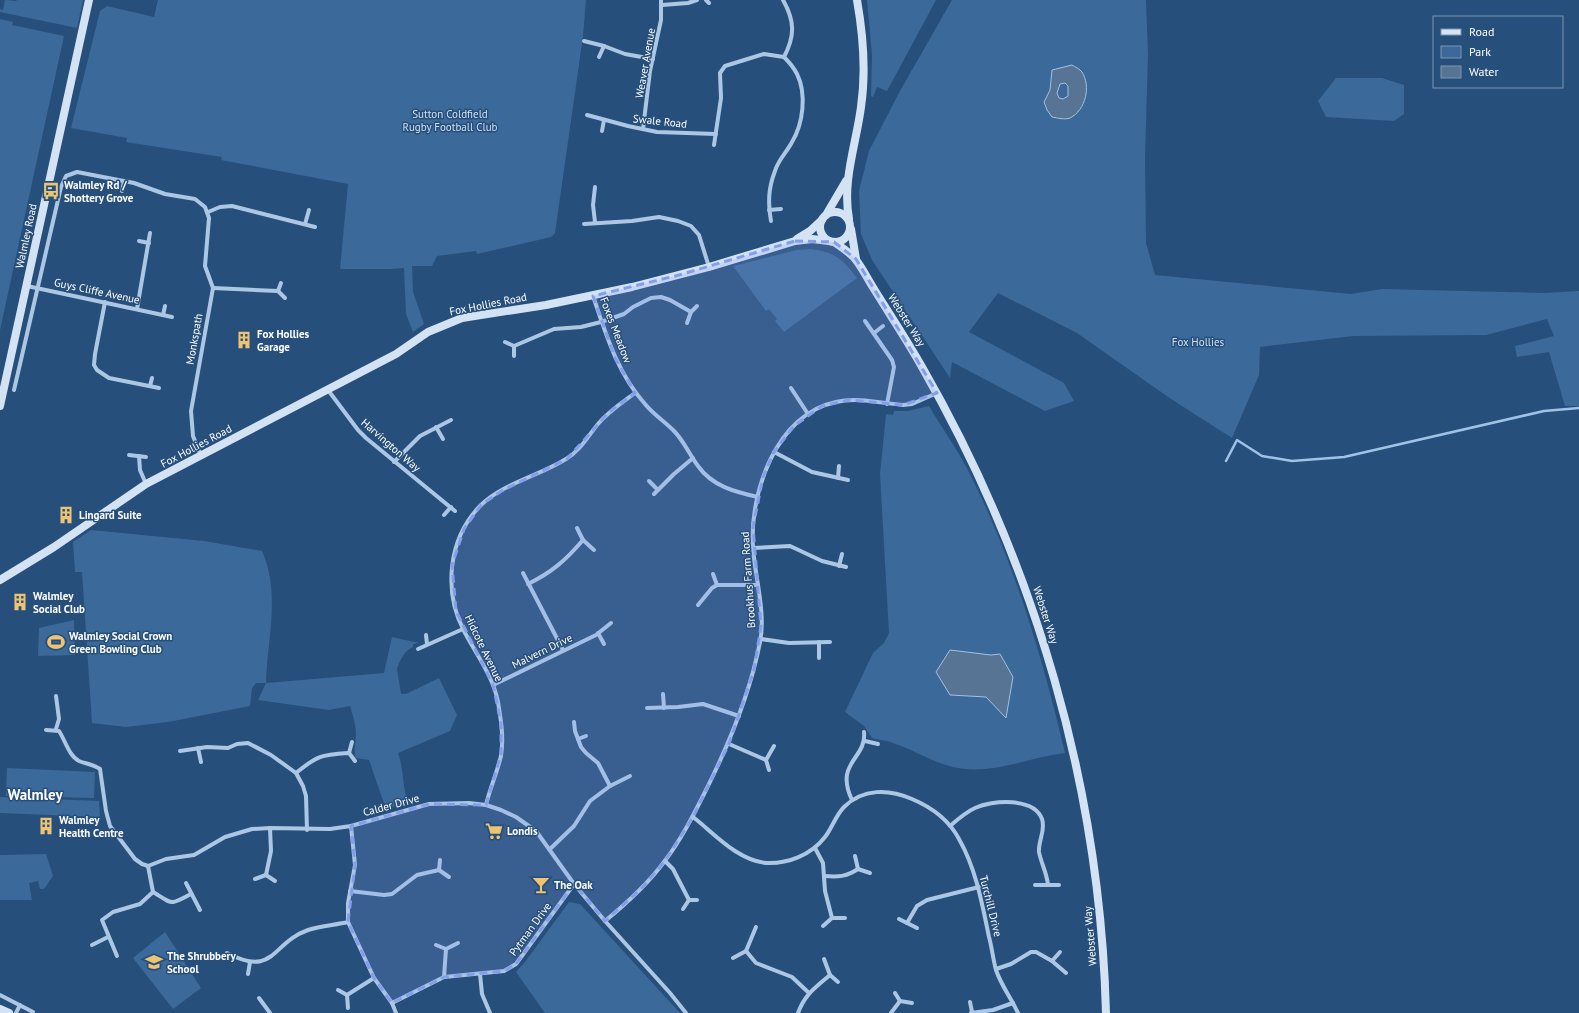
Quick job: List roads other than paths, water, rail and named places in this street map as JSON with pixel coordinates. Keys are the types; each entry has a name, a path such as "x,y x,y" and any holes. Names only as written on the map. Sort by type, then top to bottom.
{"street":[{"name":"Walmley Road","path":"0,406 89,0"},
{"path":"661,2 688,3 697,0"},
{"path":"783,0 793,21 794,27 791,45 784,57"},
{"path":"847,179 861,106 863,57 857,0"},
{"name":"Weaver Avenue","path":"643,129 653,59 661,20 661,2"},
{"path":"584,41 626,54 653,59"},
{"path":"600,57 604,46"},
{"path":"714,145 721,98 720,73 725,66 764,54 784,57 799,77 802,99 801,117 792,142 779,160 775,170 768,196 771,221"},
{"name":"Swale Road","path":"587,115 657,132 716,134"},
{"path":"602,131 604,120"},
{"path":"14,390 63,179 70,173 77,172 124,181 141,185 165,194 195,199 202,203 208,212 209,223 205,266 213,288 278,291 285,298"},
{"name":"Fox Hollies Road","path":"795,241 810,231 824,217 847,179"},
{"name":"Webster Way","path":"847,179 850,223 856,260"},
{"path":"122,191 124,181"},
{"path":"595,187 593,205 595,222"},
{"path":"208,212 220,207 232,206 315,227"},
{"path":"769,210 781,208"},
{"path":"305,224 309,210"},
{"path":"838,212 844,214 850,223 849,234 844,239 832,241 821,232 824,217 838,212"},
{"path":"584,224 595,222 632,221 659,216 678,221 696,230 709,267"},
{"path":"137,309 150,234"},
{"name":"Fox Hollies Road","path":"0,580 54,547 146,484 396,354 428,332 454,320 593,296 709,267 795,241 812,239 832,241"},
{"path":"139,241 149,242"},
{"name":"Webster Way","path":"832,241 856,260 904,336 937,393 968,452 991,502 1023,581 1052,667 1067,723 1088,832 1101,936 1106,1013"},
{"path":"278,291 281,283"},
{"name":"Guys Cliffe Avenue","path":"26,286 172,317"},
{"name":"Monkspath","path":"201,456 193,436 191,412 213,288"},
{"name":"Foxes Meadow","path":"593,296 614,358 635,393 656,416 674,431 704,473 712,481 733,490 758,497"},
{"path":"505,342 514,346 554,329 582,327 601,322 624,314 633,306 651,298 661,297 670,300 691,312"},
{"path":"105,302 94,354 94,365 102,375 109,378 159,388"},
{"path":"163,315 165,306"},
{"path":"687,323 691,312 697,306"},
{"path":"865,321 892,360 894,367 887,404"},
{"path":"874,332 883,326"},
{"path":"514,346 514,356"},
{"path":"6,377 17,379"},
{"path":"150,386 152,378"},
{"path":"792,388 808,414"},
{"name":"Harvington Way","path":"328,390 358,430 394,462 455,511"},
{"name":"Hidcote Avenue","path":"486,805 499,763 502,742 501,723 493,685 463,630 453,594 452,565 459,539 470,518 481,505 493,496 567,459 587,439 609,412 635,393"},
{"name":"Brookhus Farm Road","path":"605,921 642,889 665,861 693,817 729,744 754,670 761,639 752,527 758,497 766,469 774,452 794,426 808,414 822,406 849,400 887,404 912,404 937,393"},
{"path":"394,462 411,444 436,427 451,420"},
{"path":"436,427 443,439"},
{"path":"774,452 812,472 848,480"},
{"name":"Fox Hollies Road","path":"129,455 146,457"},
{"path":"139,456 140,470 146,484"},
{"path":"654,494 683,465 693,458"},
{"path":"838,478 839,466"},
{"path":"649,481 658,490"},
{"path":"444,515 451,507"},
{"path":"577,528 583,540 594,550"},
{"path":"528,584 549,573 566,560 583,540"},
{"path":"753,548 790,546 839,566 846,567"},
{"path":"839,566 842,554"},
{"path":"523,573 563,650"},
{"path":"714,574 717,585"},
{"path":"698,605 712,588 717,585 757,585"},
{"name":"Malvern Drive","path":"493,685 598,633 611,623"},
{"path":"418,649 463,630"},
{"path":"598,633 604,644"},
{"path":"426,635 427,644"},
{"path":"761,639 789,643 830,642"},
{"path":"819,642 819,658"},
{"path":"663,694 664,708"},
{"path":"56,696 59,719 56,729"},
{"path":"647,708 664,708 703,704 738,716"},
{"path":"574,722 578,739 586,753 598,763 610,786"},
{"path":"46,730 56,729"},
{"path":"56,729 59,731 76,759 92,764 101,771 106,811 110,826 135,859 148,866 153,892 170,903 176,902 191,894"},
{"path":"852,800 847,790 846,773 865,741 864,732"},
{"path":"578,739 586,736"},
{"path":"865,741 878,744"},
{"path":"349,753 352,742"},
{"path":"180,751 198,748 228,748 237,744 248,743 284,763 296,773 303,786 306,796 307,830"},
{"path":"729,744 766,760"},
{"path":"768,770 766,760 774,746"},
{"path":"198,748 200,762"},
{"path":"349,753 355,760"},
{"path":"296,773 313,758 327,754 349,753"},
{"path":"550,849 574,826 590,802 610,786 630,776"},
{"name":"Turchill Drive","path":"693,817 742,856 766,863 789,861 801,857 815,848 824,838 843,807 852,800 865,794 877,791 903,795 925,804 950,826 966,851 979,887 996,969 1018,1013"},
{"path":"950,826 976,807 990,804 1020,802 1034,808 1042,819 1043,828 1039,852 1047,876 1048,885"},
{"name":"Calder Drive","path":"148,866 166,859 194,855 225,838 252,829 270,828 307,830 351,826 430,804 469,803 486,805 516,817 536,832 550,849 574,884 686,1013"},
{"path":"351,826 355,860 350,891 348,922 374,978 392,1003 396,1013"},
{"path":"266,874 271,851 270,828"},
{"path":"815,848 823,863 825,891 832,918"},
{"path":"855,856 858,869"},
{"path":"438,870 440,860"},
{"path":"665,861 673,869 689,900"},
{"path":"824,876 848,876 858,869"},
{"path":"858,869 870,873"},
{"path":"350,891 384,895 392,894 417,875 438,870 449,877"},
{"path":"256,879 266,874"},
{"path":"266,874 274,881"},
{"path":"186,883 200,910"},
{"name":"Pytman Drive","path":"392,1003 444,977 504,971 516,964 574,884"},
{"path":"1035,885 1059,884"},
{"path":"907,923 917,906 927,900 979,887"},
{"path":"117,956 102,923 104,918 113,912 140,904 153,892"},
{"path":"689,900 697,900"},
{"path":"683,909 689,900"},
{"path":"823,926 832,918 845,918"},
{"path":"899,919 917,928"},
{"path":"227,953 250,962 261,962 271,958 293,938 308,930 348,922"},
{"path":"733,958 746,951 756,927"},
{"path":"92,944 108,937"},
{"path":"446,949 458,942"},
{"path":"436,945 446,949"},
{"path":"444,977 446,949"},
{"path":"746,951 756,963 792,976 809,993"},
{"path":"996,969 1011,964 1030,952 1036,952 1052,961 1066,973"},
{"path":"1052,961 1060,952"},
{"path":"824,959 830,975 838,982"},
{"path":"248,974 250,962"},
{"path":"480,974 482,994 490,1013"},
{"path":"798,1013 803,1000 830,975"},
{"path":"347,995 374,978"},
{"path":"338,990 347,995"},
{"path":"895,993 900,1001 912,1003"},
{"path":"0,995 33,1012"},
{"path":"347,995 348,1008"},
{"path":"259,998 270,1013"},
{"path":"891,1013 900,1001"},
{"path":"970,1002 972,1013 993,1010 1013,1002"},
{"path":"16,1013 20,1005"},
{"path":"0,1008 8,1013"}],"water":[{"path":"1072,65 1081,71 1085,78 1086,91 1083,104 1075,114 1068,119 1052,117 1044,102 1050,90 1052,70","holes":["1065,83 1068,86 1068,96 1063,99 1059,98 1057,93 1060,84"]},
{"path":"950,650 991,655 1000,654 1013,677 1006,718 986,697 950,695 936,672"}],"waterway":[{"path":"1226,461 1237,440 1262,456 1292,461 1344,457 1544,411 1579,408"}],"place":[{"name":"Walmley Rd / Shottery Grove","path":"51,191"},
{"name":"Fox Hollies Garage","path":"244,340"},
{"name":"Lingard Suite","path":"66,515"},
{"name":"Walmley Social Club","path":"20,602"},
{"name":"Walmley Social Crown Green Bowling Club","path":"56,642"},
{"name":"Walmley Health Centre","path":"46,826"},
{"name":"Londis","path":"494,831"},
{"name":"The Oak","path":"541,885"},
{"name":"The Shrubbery School","path":"154,962"}],"district":[{"name":"Walmley","path":"35,795"}],"park label":[{"name":"Sutton Coldfield Rugby Football Club","path":"450,120"},
{"name":"Fox Hollies","path":"1198,342"}]}
